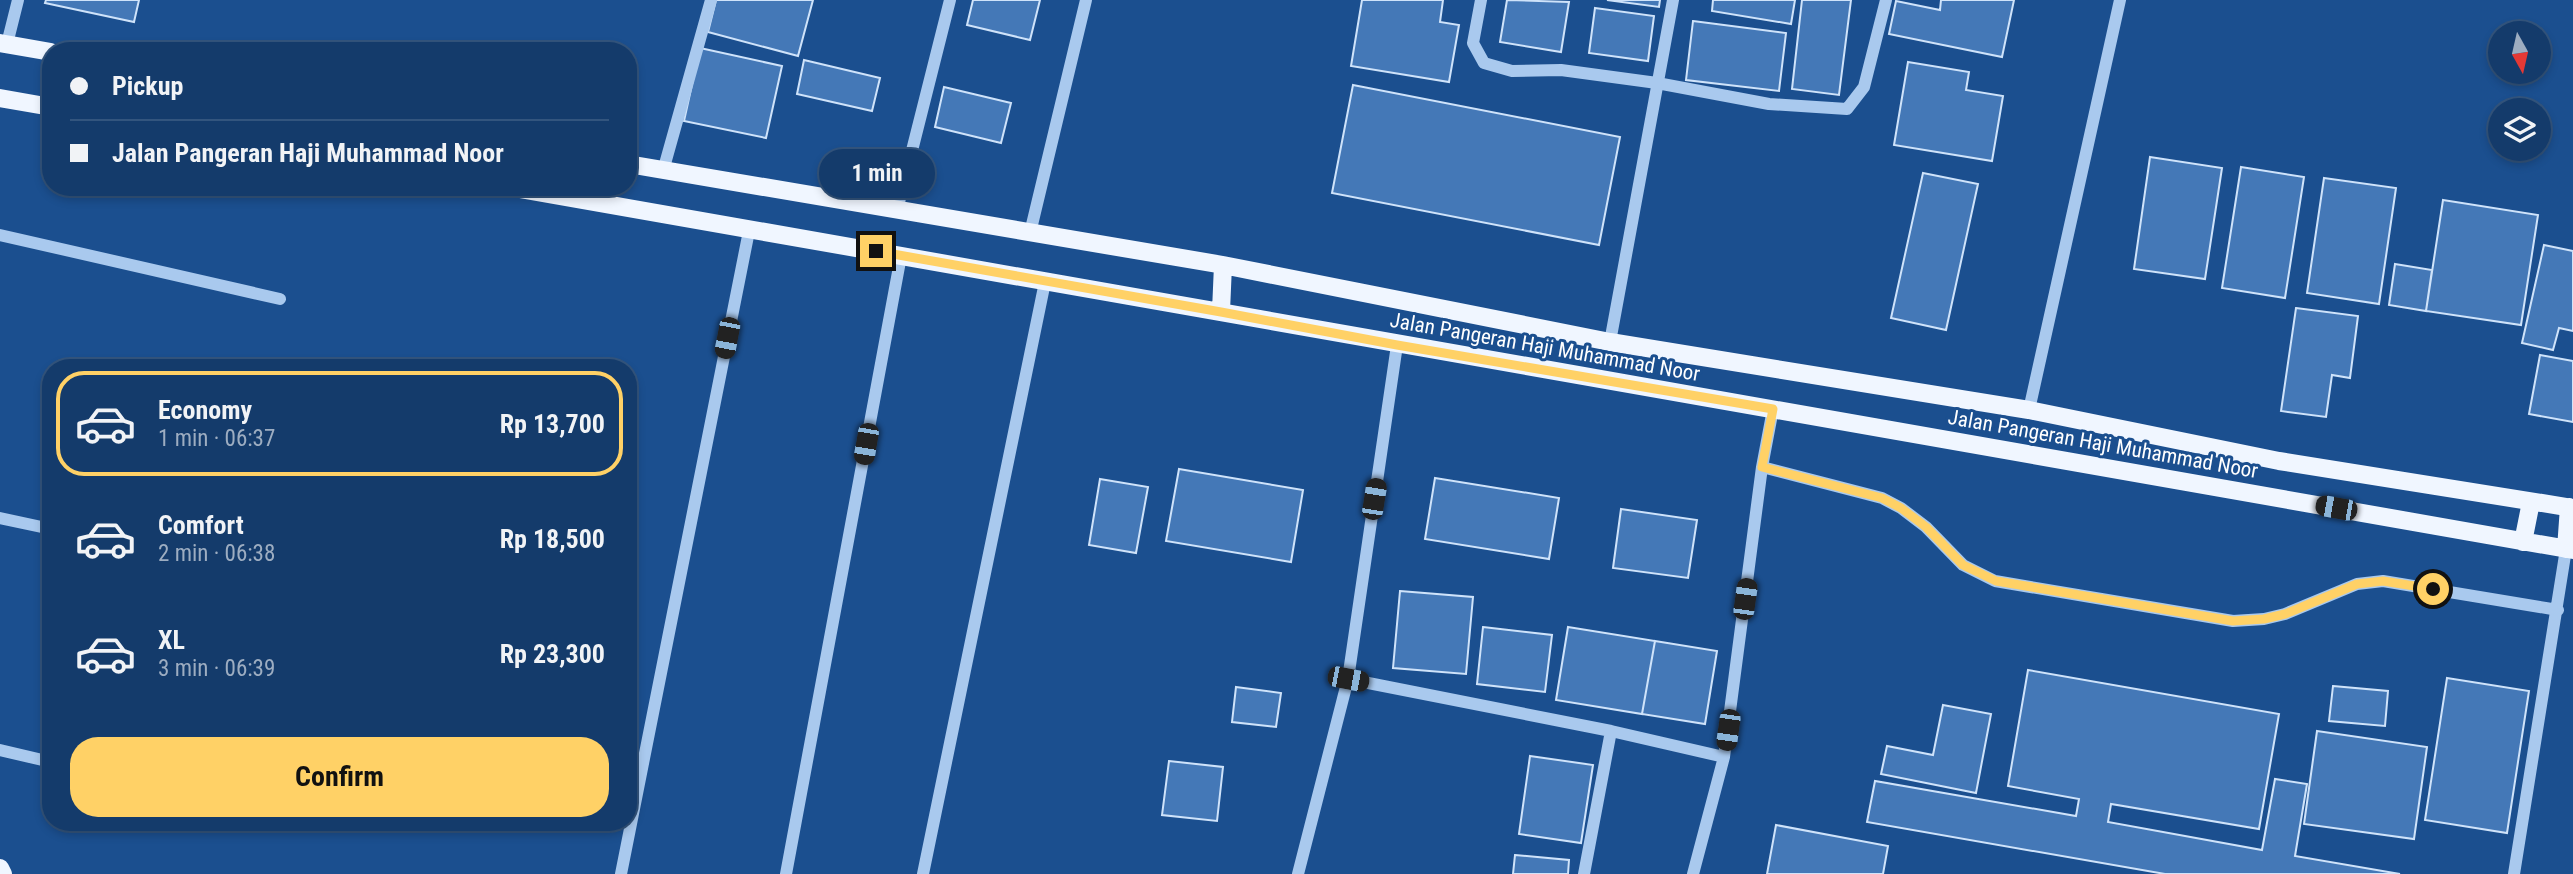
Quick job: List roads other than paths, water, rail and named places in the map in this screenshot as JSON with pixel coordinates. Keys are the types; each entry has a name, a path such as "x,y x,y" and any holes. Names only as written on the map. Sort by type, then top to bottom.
{"main road":[{"path":"4,43 42,50"},
{"path":"0,99 42,106"},
{"name":"Jalan Pangeran Haji Muhammad Noor","path":"637,166 1223,265 1610,342 2029,410 2279,461 2571,508"},
{"name":"Jalan Pangeran Haji Muhammad Noor","path":"558,196 2569,549"},
{"path":"1221,312 1223,265"},
{"path":"2523,542 2531,502"},
{"path":"2569,549 2571,508"},
{"path":"0,868 3,874"}],"street":[{"path":"4,43 18,0"},
{"path":"663,171 711,0"},
{"path":"897,210 950,0"},
{"path":"1030,233 1086,0"},
{"path":"1481,0 1473,43 1484,63 1512,71 1561,70 1657,83 1769,104 1847,109 1864,87 1886,0"},
{"path":"1610,342 1673,0"},
{"path":"2029,410 2120,0"},
{"path":"637,794 749,231"},
{"path":"0,235 280,299"},
{"path":"786,874 901,256"},
{"path":"923,874 1045,282"},
{"path":"1298,874 1348,679 1397,345"},
{"path":"1693,874 1724,757 1762,467 1773,409"},
{"path":"1762,467 1882,498 1901,508 1926,527 1963,565 1996,581 2233,621 2264,619 2285,614 2357,584 2383,581 2558,610"},
{"path":"0,518 42,526"},
{"path":"2514,874 2569,549"},
{"path":"1348,679 1611,731 1724,757"},
{"path":"1584,874 1611,731"},
{"path":"0,750 42,760"},
{"path":"621,874 630,831"}]}
